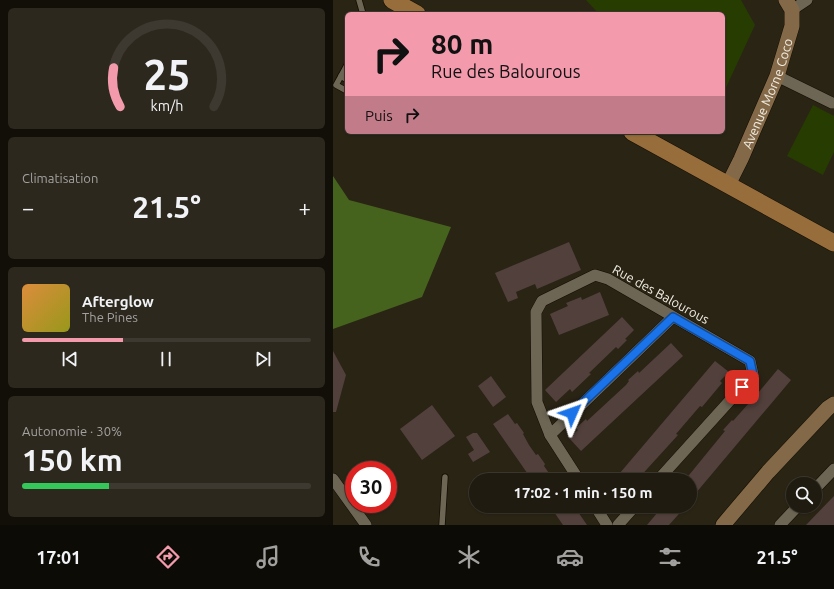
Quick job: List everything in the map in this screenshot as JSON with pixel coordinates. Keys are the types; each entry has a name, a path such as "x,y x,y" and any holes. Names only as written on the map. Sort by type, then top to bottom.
{"main road":[{"path":"392,0 413,12"},
{"path":"636,134 834,243"}],"street":[{"path":"789,5 807,0"},
{"name":"Avenue Morne Coco","path":"728,185 777,76 792,26 789,5"},
{"path":"777,76 831,103 834,103"},
{"name":"Rue des Balourous","path":"574,473 550,435 537,402 536,312 542,301 595,275 608,279 750,361 753,375 665,473"},
{"path":"550,435 673,317"},
{"path":"723,525 769,472 828,408 834,404"},
{"path":"822,482 834,469"},
{"path":"333,479 366,525"},
{"path":"599,513 607,525"},
{"path":"618,525 629,513"},
{"path":"780,525 791,513"}],"lane":[{"path":"359,0 362,12"},
{"path":"345,69 336,85 345,90"},
{"path":"341,76 345,79"},
{"path":"442,525 445,477"}],"green space":[{"path":"586,0 741,0 755,25 725,90 725,12 597,12"},
{"path":"813,105 834,116 834,152 823,175 787,156"},
{"path":"333,176 349,200 451,227 422,297 333,329"}],"building":[{"path":"569,242 581,270 537,289 535,284 516,292 518,298 508,302 495,273"},
{"path":"600,292 609,315 559,335 550,314 568,306 566,303 581,297 582,300"},
{"path":"622,317 634,330 625,339 627,340 618,349 616,347 572,392 570,389 556,402 545,390"},
{"path":"671,343 683,356 581,451 569,438 578,430 576,428 586,419 587,421 626,385 629,381 628,380 638,371 639,373"},
{"path":"333,351 346,375 336,412 333,412"},
{"path":"715,361 729,372 720,381 722,383 702,407 700,406 676,434 678,435 643,473 620,473"},
{"path":"778,369 791,380 697,492 697,473 691,473 725,431 723,430 749,403 748,401 756,391 758,393"},
{"path":"491,376 506,397 493,407 478,386"},
{"path":"432,405 455,436 422,460 400,429"},
{"path":"508,414 524,433 523,434 529,445 536,455 538,454 549,473 527,473 493,424"},
{"path":"473,433 477,433 490,452 473,462 468,454 474,450 466,437"},
{"path":"834,496 834,525 806,525 818,513 822,513 822,508"},
{"path":"555,513 579,513 587,525 563,525"},
{"path":"657,513 680,513 669,525 647,525"}],"route":[{"path":"572,413 673,317 750,361 753,375 742,387"}]}
